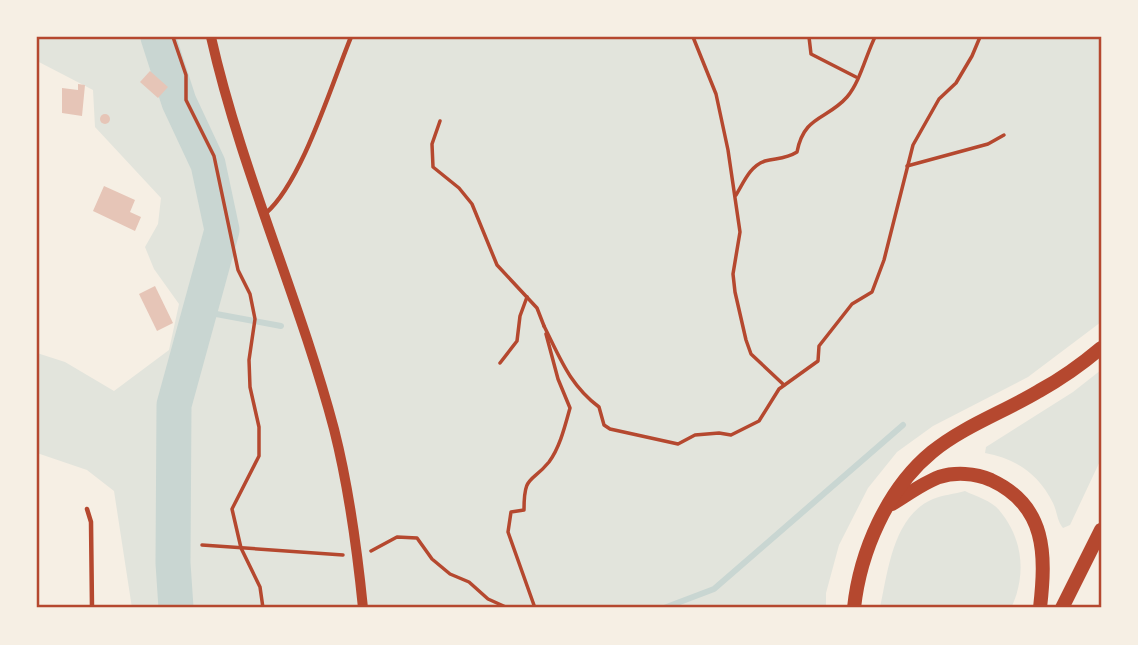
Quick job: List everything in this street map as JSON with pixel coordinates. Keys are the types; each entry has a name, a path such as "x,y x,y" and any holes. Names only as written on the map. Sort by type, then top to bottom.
{"highway":[{"path":"854,608 867,548 908,476 931,453 980,422 1039,392 1101,348"},
{"path":"891,504 938,477 962,473 984,477 1004,486 1022,500 1035,522 1042,542 1044,560 1040,608"},
{"path":"1062,608 1101,530"}],"main road":[{"path":"211,37 238,132 334,431 358,556 363,608"}],"lane":[{"path":"265,214 276,205 296,170 351,37"},
{"path":"88,509 92,608"}],"path":[{"path":"173,37 186,75 186,100 214,156 239,271 250,294 256,323 248,360 259,427 259,456 232,509 242,548 260,587 263,608"},
{"path":"692,37 716,94 735,196 740,232 733,274 746,340 751,354 784,385"},
{"path":"809,37 811,54 856,78"},
{"path":"735,196 751,170 763,162 786,159 797,152 800,134 846,97 875,37"},
{"path":"440,121 432,144 433,167 459,188 472,204 497,265 537,308 569,376 589,403 599,408 604,425 610,429 678,444 695,435 731,435 759,421 784,385 818,360 819,346 852,304 872,292 884,260 913,145 939,99 956,83 980,37"},
{"path":"908,166 988,144 1004,135"},
{"path":"500,363 517,341 520,316 527,298"},
{"path":"536,608 508,532 511,512 524,510 524,489 536,472 548,463 570,408 558,379 544,326"},
{"path":"202,544 358,556 397,537 417,538 432,559 450,574 469,582 488,599 508,608"}],"shaded area":[{"path":"37,37 1101,37 1101,322 1028,377 933,426 897,452 868,488 839,545 826,593 826,608 132,608 114,491 87,470 37,453 37,353 65,362 114,391 169,350 179,304 154,269 145,247 158,224 161,198 95,127 93,90 37,61"},
{"path":"1101,370 1101,459 1070,525 1063,528 1053,503 1040,483 1025,469 1007,459 985,453 986,447 1073,392"},
{"path":"965,491 996,507 1013,532 1018,545 1021,570 1011,608 880,608 894,546 909,518 933,499"}],"building":[{"path":"150,71 168,87 158,98 140,82"},
{"path":"78,84 85,85 82,116 62,113 62,88 78,90"},
{"path":"105,114 109,115 109,123 105,124 101,123 100,119 101,115"},
{"path":"104,186 135,200 130,212 141,217 135,231 93,211"},
{"path":"155,286 173,323 157,331 139,294"}],"waterway":[{"path":"158,37 179,102 208,164 222,230 174,405 173,563 176,608"},
{"path":"200,311 281,326"},
{"path":"664,608 714,589 903,425"}]}
